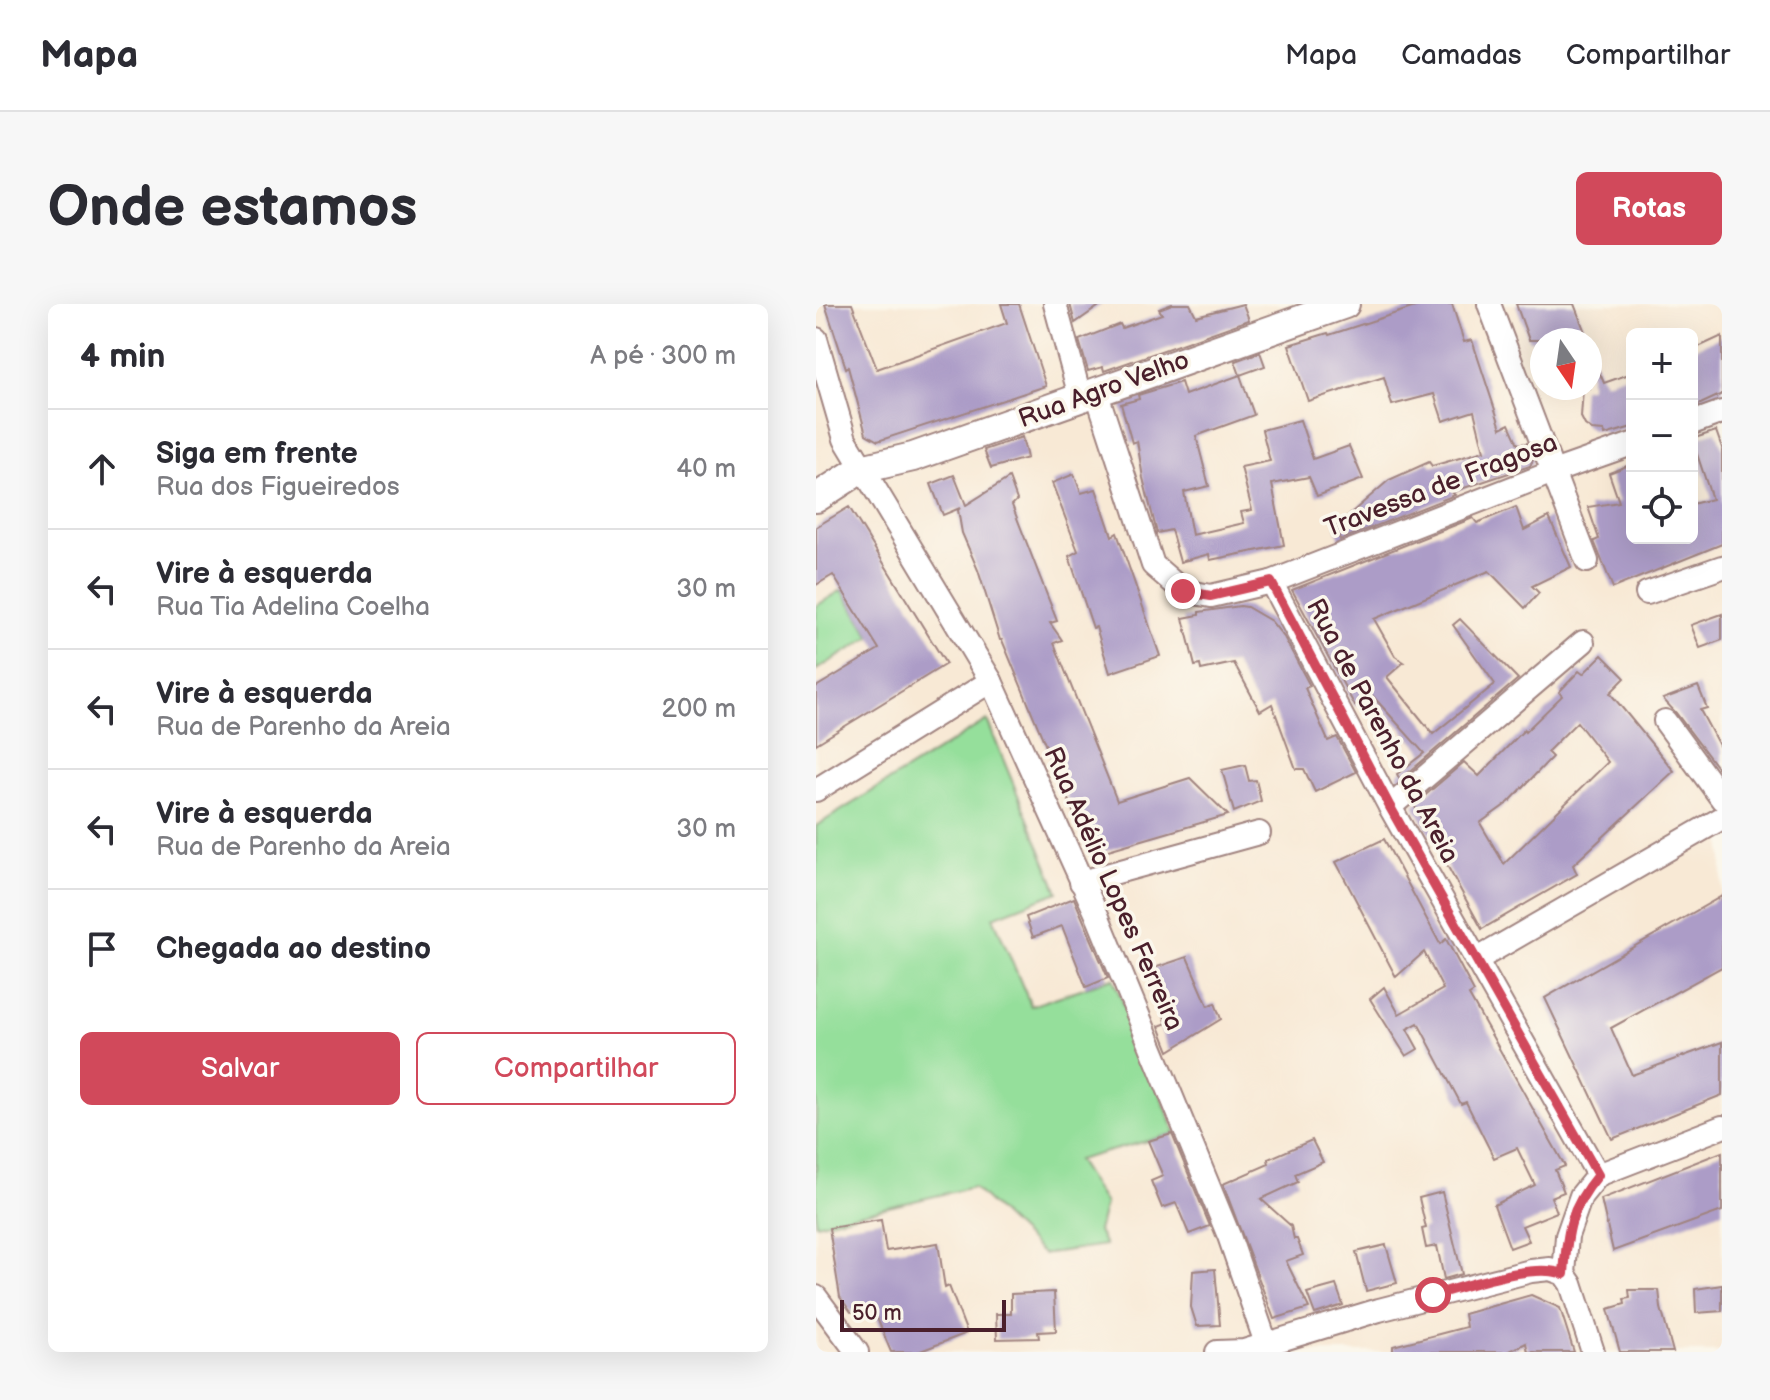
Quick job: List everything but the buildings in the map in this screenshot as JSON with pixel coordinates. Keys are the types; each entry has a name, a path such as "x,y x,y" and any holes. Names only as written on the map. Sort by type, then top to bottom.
{"street":[{"name":"Rua de Parenho da Areia","path":"1055,304 1153,565 1183,591 1211,596 1271,582 1390,807 1598,1175"},
{"name":"Rua Agro Velho","path":"816,498 861,469 913,457 1089,397 1345,304"},
{"path":"1489,304 1587,561"},
{"name":"Rua Adélio Lopes Ferreira","path":"816,339 845,439 991,681 1081,882 1229,1236 1268,1348"},
{"path":"1698,421 1722,412"},
{"name":"Travessa de Fragosa","path":"1271,582 1626,446"},
{"path":"1647,593 1722,567"},
{"path":"1390,807 1583,642"},
{"path":"816,790 991,681"},
{"path":"1665,721 1722,799"},
{"path":"1476,960 1722,818"},
{"path":"1081,882 1259,833"},
{"path":"1564,1274 1567,1236 1581,1196 1598,1175 1722,1127"},
{"path":"1217,1352 1268,1348 1379,1310 1531,1271 1550,1269 1564,1274 1571,1284 1593,1352"},
{"path":"816,1297 857,1352"}],"green space":[{"path":"842,590 871,637 816,670 816,606"},
{"path":"987,720 1058,892 993,917 1031,1006 1113,978 1176,1133 1077,1160 1105,1204 1098,1231 1105,1245 1043,1254 973,1187 816,1224 816,826"}],"route":[{"path":"1183,591 1211,596 1271,582 1390,807 1598,1175 1581,1196 1567,1236 1564,1274 1550,1269 1531,1271 1433,1295"}]}
